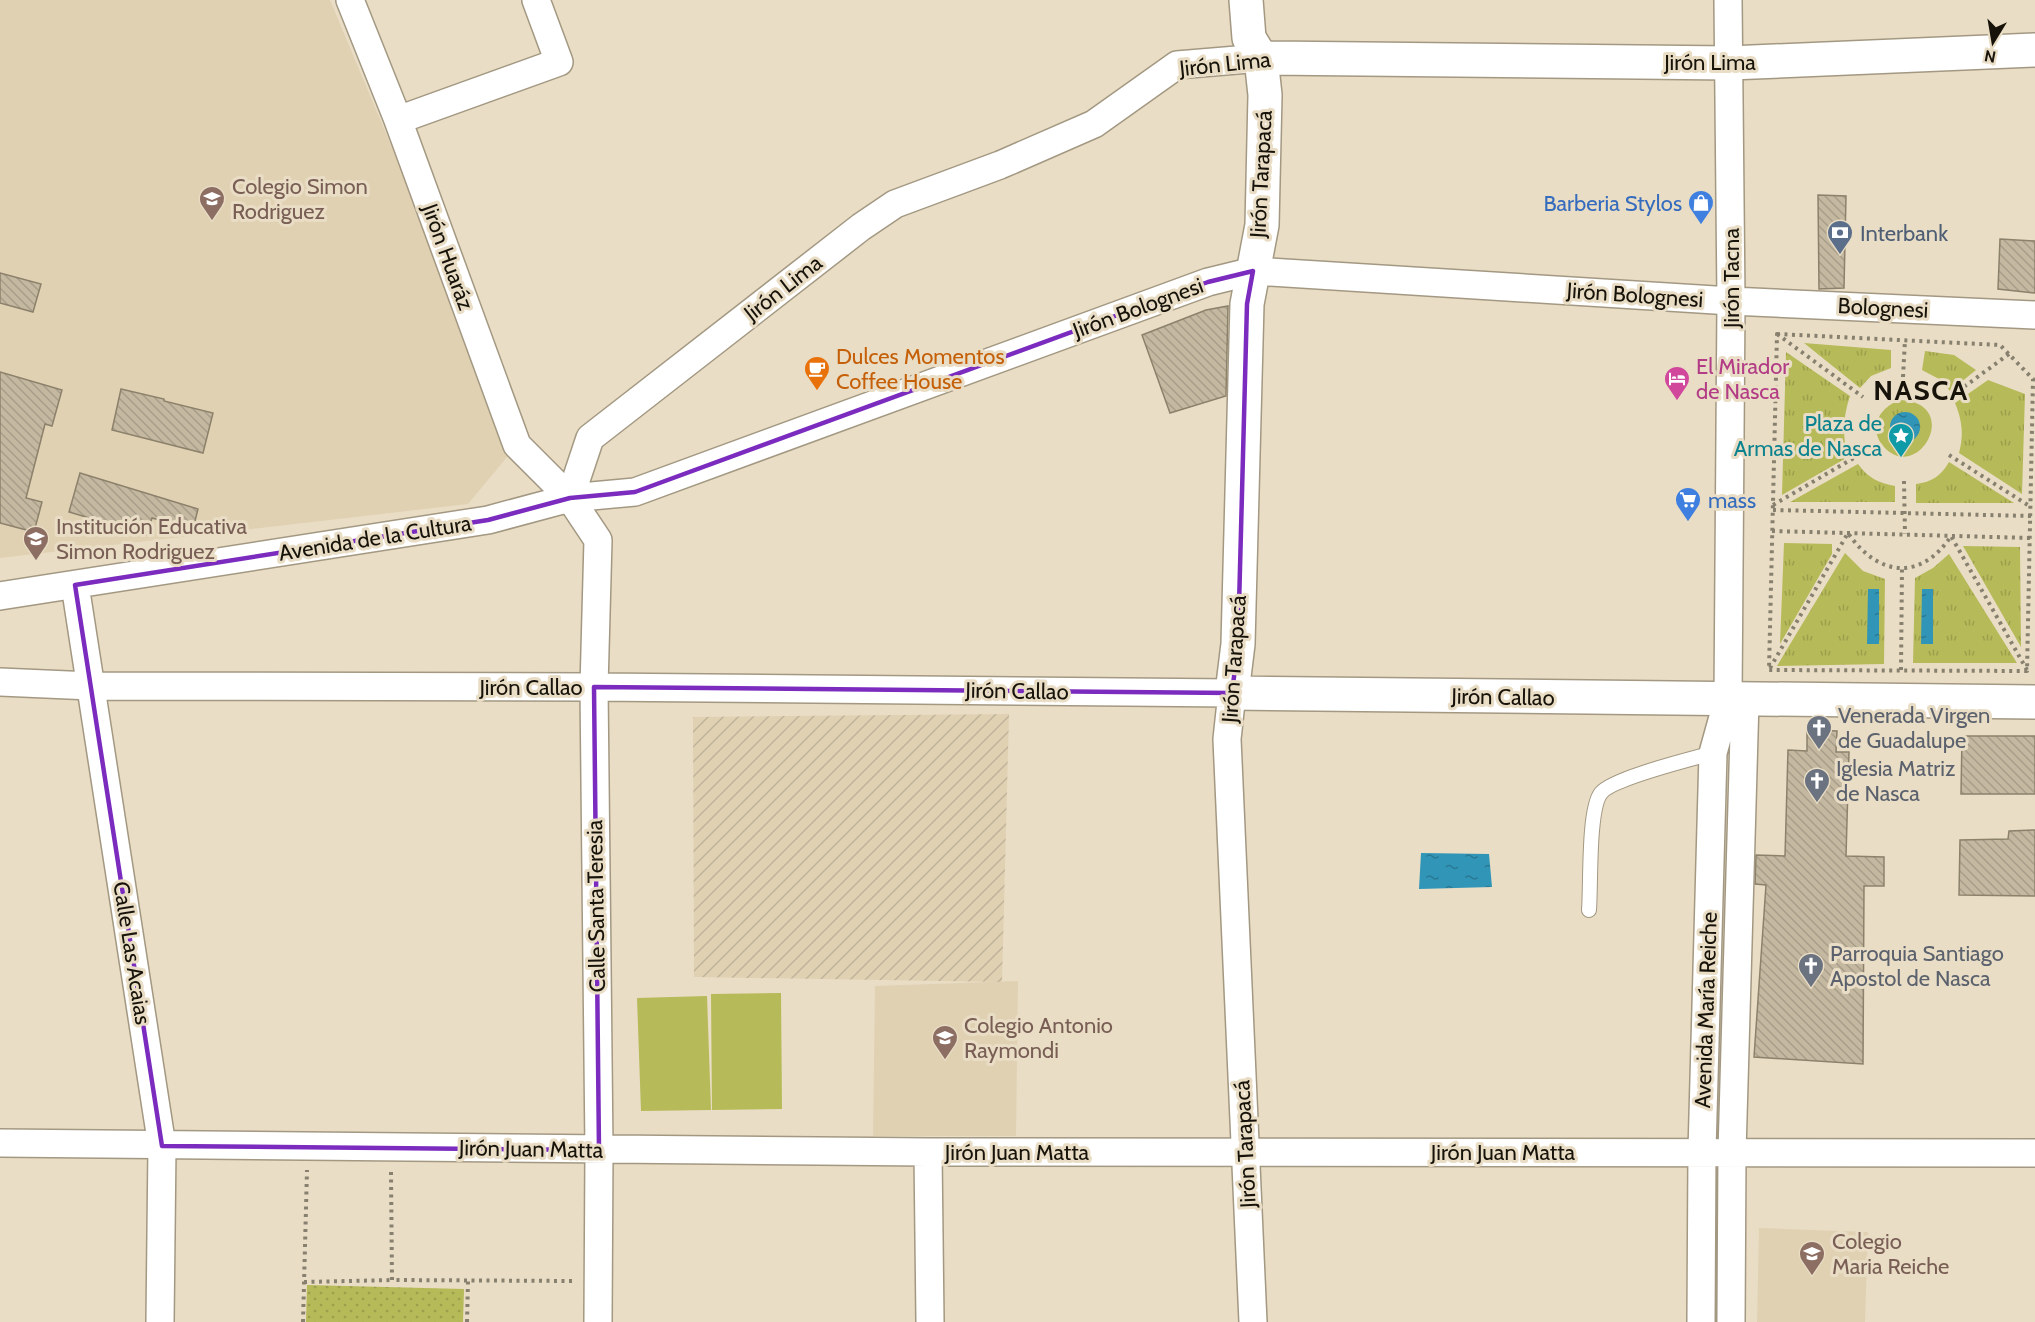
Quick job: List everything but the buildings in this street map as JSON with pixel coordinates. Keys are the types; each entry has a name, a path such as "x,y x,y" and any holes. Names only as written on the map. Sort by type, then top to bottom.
{"street":[{"name":"Jirón Huaráz","path":"350,0 398,120 517,445 570,498"},
{"path":"398,120 559,62 536,0"},
{"name":"Jirón Tarapacá","path":"1246,0 1249,38 1261,58 1265,95 1262,225 1247,304 1238,644 1227,739 1253,1322"},
{"name":"Jirón Tacna","path":"1728,0 1737,700"},
{"name":"Jirón Lima","path":"570,498 590,438 861,227 895,204 1000,165 1094,124 1177,65 1261,58 1730,63 2035,50"},
{"name":"Jirón Bolognesi","path":"570,498 635,492 1208,282 1253,271 1731,301"},
{"name":"Bolognesi","path":"1731,301 2035,315"},
{"name":"Avenida de la Cultura","path":"0,596 488,520 570,498"},
{"name":"Calle Santa Teresia","path":"570,498 598,540 594,687 599,1150 598,1322"},
{"name":"Calle Las Acaias","path":"75,585 162,1146 160,1322"},
{"name":"Jirón Callao","path":"0,682 91,686 594,687 2035,702"},
{"name":"Avenida María Reiche","path":"1701,1322 1702,1151 1713,753 1737,700"},
{"name":"Avenida María Reiche","path":"1731,1322 1737,700"},
{"name":"Jirón Juan Matta","path":"0,1143 308,1148 928,1152 2035,1153"},
{"path":"928,1152 930,1322"}],"lane":[{"path":"1589,910 1594,807 1602,791 1618,782 1713,753"}],"path":[{"path":"1777,334 2000,345 2034,379 2027,671"},
{"path":"1777,334 1863,397"},
{"path":"1769,670 1777,334"},
{"path":"1904,377 1905,340"},
{"path":"1946,400 2009,354"},
{"path":"1773,507 1859,455"},
{"path":"1949,455 2031,507"},
{"path":"1904,481 1905,534"},
{"path":"1773,507 2031,516"},
{"path":"1772,531 2030,537"},
{"path":"1848,533 1864,554 1876,562 1902,568 1927,561 1951,536"},
{"path":"1769,670 1848,533"},
{"path":"1951,536 2027,671"},
{"path":"1901,670 1902,568"},
{"path":"1769,670 2027,671"},
{"path":"303,1322 308,1148"},
{"path":"391,1148 392,1280"},
{"path":"304,1282 392,1280 598,1282"},
{"path":"467,1322 468,1280"}],"highlighted area":[{"path":"1253,271 1247,304 1238,644 1232,693 594,687 599,1150 162,1146 75,585 488,520 570,498 635,492 1208,282"}],"shaded area":[{"name":"Colegio Simon Rodriguez","path":"0,0 330,0 517,445 468,504 0,558"},
{"path":"1009,714 1002,982 694,977 693,717"},
{"name":"Colegio Antonio Raymondi","path":"1018,981 1016,1136 873,1136 875,986"},
{"name":"Colegio Maria Reiche","path":"1759,1228 1868,1232 1865,1322 1757,1322"}],"green space":[{"path":"1804,343 1891,350 1891,368 1871,376 1860,388"},
{"path":"1925,351 1954,355 1976,370 1950,391 1939,379 1922,370"},
{"path":"1786,352 1850,396 1844,426 1848,457 1782,495"},
{"path":"1988,380 2025,394 2022,494 1959,453 1962,427 1955,403"},
{"path":"1901,400 1919,405 1929,414 1932,426 1928,439 1921,449 1910,456 1897,456 1884,447 1877,432 1876,425 1882,412"},
{"path":"1949,462 2014,503 1916,503 1916,484 1936,478"},
{"path":"1858,464 1874,479 1895,486 1895,502 1790,502"},
{"path":"1784,543 1832,544 1832,554 1780,644"},
{"path":"1963,546 2020,547 2021,647"},
{"path":"1845,553 1863,571 1885,579 1884,664 1777,666"},
{"path":"1949,554 2017,663 1913,663 1915,578 1933,568"},
{"path":"781,993 782,1109 712,1110 711,994"},
{"path":"707,996 711,1110 641,1111 637,998"},
{"path":"307,1285 464,1289 463,1322 306,1322"}],"water":[{"path":"1905,412 1916,416 1920,427 1916,438 1905,442 1894,438 1890,427 1894,416"},
{"path":"1868,589 1879,589 1879,644 1867,644"},
{"path":"1922,589 1933,589 1933,644 1921,644"},
{"path":"1421,853 1489,854 1492,887 1419,889"}],"place":[{"name":"Colegio Simon Rodriguez","path":"212,222"},
{"name":"Barberia Stylos","path":"1701,226"},
{"name":"Interbank","path":"1840,256"},
{"name":"Dulces Momentos Coffee House","path":"817,392"},
{"name":"El Mirador de Nasca","path":"1677,402"},
{"name":"Plaza de Armas de Nasca","path":"1901,459"},
{"name":"mass","path":"1688,523"},
{"name":"Institución Educativa Simon Rodriguez","path":"36,562"},
{"name":"Venerada Virgen de Guadalupe","path":"1819,751"},
{"name":"Iglesia Matriz de Nasca","path":"1817,804"},
{"name":"Parroquia Santiago Apostol de Nasca","path":"1811,989"},
{"name":"Colegio Antonio Raymondi","path":"945,1061"},
{"name":"Colegio Maria Reiche","path":"1812,1277"}],"district":[{"name":"NASCA","path":"1921,390"}]}
